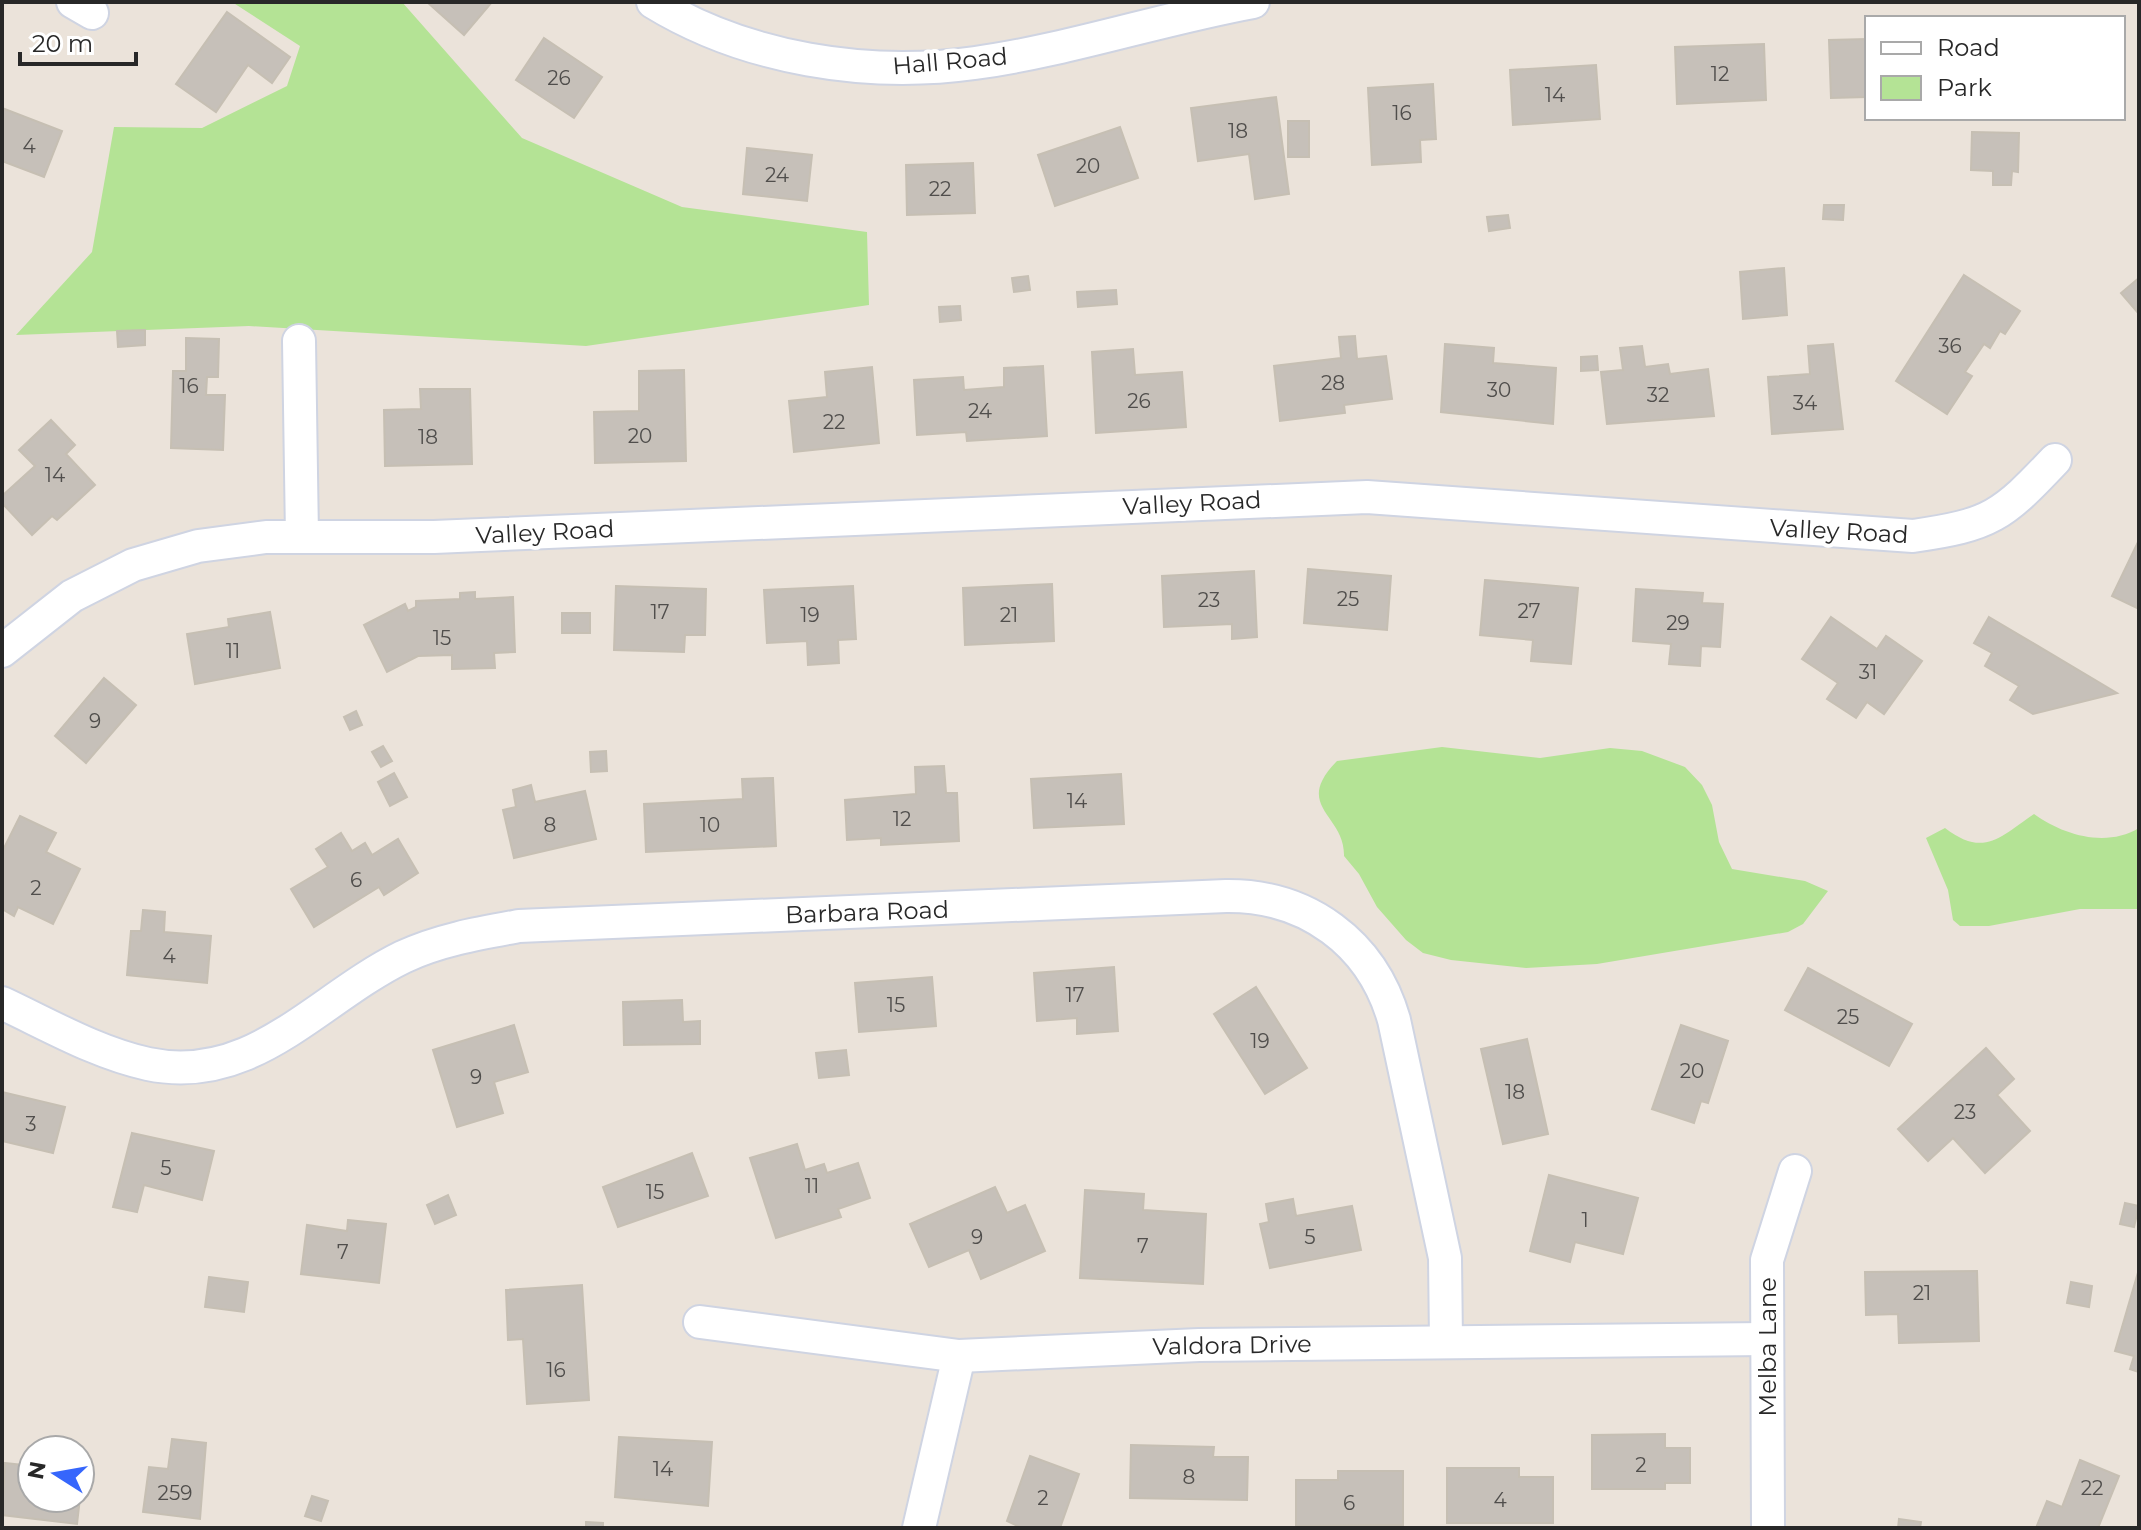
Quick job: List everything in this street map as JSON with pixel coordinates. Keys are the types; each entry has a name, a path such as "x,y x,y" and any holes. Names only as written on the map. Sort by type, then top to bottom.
{"street":[{"name":"Hall Road","path":"653,2 715,34 799,57 863,66 921,68 1034,52 1163,19 1253,2"},
{"path":"299,341 302,537"},
{"name":"Valley Road","path":"2,651 72,596 133,565 165,554 221,542 302,537 434,537 1367,497 1913,536 1956,530 1997,516 2013,505 2055,460"},
{"name":"Barbara Road","path":"2,1003 107,1052 147,1064 192,1068 222,1063 264,1048 363,980 404,957 438,943 519,926 1226,896 1268,899 1309,913 1344,937 1364,957 1385,993 1394,1020 1445,1258 1446,1341"},
{"name":"Melba Lane","path":"1768,1528 1767,1260 1795,1171"},
{"name":"Valdora Drive","path":"700,1322 959,1356 1155,1346 1766,1339"},
{"path":"919,1528 959,1356"}],"green space":[{"path":"232,2 402,2 522,138 682,207 867,232 869,305 586,346 249,326 16,335 92,252 114,127 202,128 287,86 300,46"},
{"path":"1442,747 1540,758 1610,748 1642,751 1685,767 1702,785 1712,805 1719,842 1732,869 1805,881 1828,891 1803,924 1788,932 1597,964 1526,968 1451,960 1423,953 1406,940 1377,907 1359,874 1344,856 1342,842 1324,810 1319,789 1337,761"},
{"path":"2034,814 2071,833 2099,838 2126,834 2139,828 2139,909 2080,909 1989,926 1960,926 1953,920 1948,890 1926,838 1945,828 1971,842 1991,841"}],"building":[{"path":"427,2 492,2 464,35"},
{"path":"227,12 290,57 272,83 248,65 216,112 176,84"},
{"path":"544,38 602,77 574,118 516,80"},
{"path":"1865,39 1865,97 1831,98 1829,40"},
{"path":"1764,44 1766,100 1677,104 1675,47"},
{"path":"1596,65 1600,119 1513,125 1510,70"},
{"path":"1433,84 1436,139 1420,140 1421,162 1372,165 1368,88"},
{"path":"1276,97 1289,194 1255,199 1249,154 1198,161 1191,108"},
{"path":"2,108 62,131 44,177 2,161"},
{"path":"1288,121 1309,121 1309,157 1288,157"},
{"path":"1120,127 1138,178 1055,206 1038,155"},
{"path":"1972,132 2019,133 2018,172 2012,171 2011,185 1993,185 1993,171 1971,170"},
{"path":"747,148 812,155 807,201 743,194"},
{"path":"973,163 975,213 907,215 906,165"},
{"path":"1824,205 1844,205 1843,220 1823,219"},
{"path":"1508,215 1510,228 1489,231 1487,217"},
{"path":"1784,268 1787,315 1743,319 1740,272"},
{"path":"1964,275 2020,311 2005,334 2000,331 1990,348 1984,344 1965,372 1972,376 1947,414 1896,381"},
{"path":"1028,276 1030,290 1014,292 1012,278"},
{"path":"2139,278 2139,314 2121,293"},
{"path":"1116,290 1117,304 1078,307 1077,292"},
{"path":"960,306 961,320 940,322 939,307"},
{"path":"145,330 145,345 118,347 117,331"},
{"path":"1355,336 1357,359 1386,356 1392,399 1344,405 1345,413 1280,421 1274,366 1341,358 1339,337"},
{"path":"186,338 219,339 218,377 207,377 206,395 225,395 223,450 171,448 173,371 186,371"},
{"path":"1445,344 1494,348 1493,363 1556,368 1553,424 1441,412"},
{"path":"1833,344 1843,429 1772,434 1768,377 1810,374 1808,346"},
{"path":"1642,346 1645,367 1668,364 1670,374 1708,369 1714,416 1607,424 1601,372 1623,370 1620,348"},
{"path":"1133,349 1135,375 1182,372 1186,427 1096,433 1092,352"},
{"path":"1597,356 1598,370 1581,371 1581,357"},
{"path":"1043,366 1047,436 967,441 966,432 917,435 914,380 963,377 964,390 1004,387 1004,368"},
{"path":"872,367 879,443 794,452 789,401 827,397 825,372"},
{"path":"684,370 686,461 595,463 594,412 639,411 639,371"},
{"path":"420,389 470,389 472,464 385,466 384,410 421,409"},
{"path":"51,420 75,445 66,454 95,485 57,520 52,516 32,535 2,503 2,496 35,466 19,450"},
{"path":"2139,540 2139,609 2112,596"},
{"path":"1308,569 1391,576 1387,630 1304,623"},
{"path":"1254,571 1257,637 1232,639 1232,624 1164,627 1162,576"},
{"path":"1485,580 1578,588 1571,664 1531,661 1533,640 1480,635"},
{"path":"1052,584 1054,641 965,645 963,588"},
{"path":"616,586 706,589 705,635 685,635 684,652 614,650"},
{"path":"853,586 856,639 838,640 839,663 808,665 807,641 767,643 764,590"},
{"path":"1636,589 1703,593 1702,603 1723,604 1720,647 1701,646 1700,666 1669,664 1671,644 1633,641"},
{"path":"475,592 475,599 513,597 515,652 494,653 495,668 452,669 452,655 418,656 387,672 364,625 405,604 408,611 416,607 416,601 460,599 460,593"},
{"path":"270,612 280,668 195,684 187,634 229,627 228,619"},
{"path":"562,613 590,613 590,633 562,633"},
{"path":"1831,617 1877,649 1886,636 1922,661 1884,714 1867,702 1856,718 1827,699 1838,683 1802,659"},
{"path":"1989,617 2117,693 2033,714 2010,700 2019,686 1985,666 1992,653 1974,643"},
{"path":"104,678 136,705 86,763 55,736"},
{"path":"356,711 362,725 350,730 344,717"},
{"path":"383,746 392,761 381,767 372,752"},
{"path":"606,751 607,771 591,772 590,752"},
{"path":"944,766 946,793 957,793 959,841 881,845 881,838 847,840 845,800 916,794 915,767"},
{"path":"394,773 407,797 390,806 378,782"},
{"path":"1121,774 1124,824 1034,828 1031,779"},
{"path":"773,778 776,846 646,852 644,804 743,799 742,779"},
{"path":"531,785 535,802 585,791 596,839 514,858 503,810 516,807 513,790"},
{"path":"20,816 56,833 46,852 80,869 53,924 18,907 14,916 2,909 2,852"},
{"path":"341,833 352,851 365,843 372,855 398,839 418,873 384,895 379,887 314,927 291,889 328,867 316,849"},
{"path":"143,910 165,912 164,932 211,936 207,983 127,975 131,931 141,931"},
{"path":"1114,967 1118,1031 1077,1034 1077,1018 1037,1021 1034,973"},
{"path":"1808,968 1912,1024 1889,1066 1785,1010"},
{"path":"932,977 936,1026 859,1032 855,983"},
{"path":"1256,987 1307,1068 1265,1094 1214,1014"},
{"path":"682,1000 683,1022 700,1021 700,1044 624,1045 623,1002"},
{"path":"514,1025 528,1072 494,1082 503,1113 457,1127 433,1050"},
{"path":"1681,1025 1728,1041 1708,1103 1701,1101 1694,1123 1652,1109"},
{"path":"1527,1039 1548,1134 1503,1144 1481,1049"},
{"path":"1986,1048 2014,1079 1997,1095 2030,1131 1985,1173 1953,1138 1928,1161 1898,1129"},
{"path":"846,1050 849,1075 819,1078 816,1053"},
{"path":"2,1092 65,1107 53,1153 2,1141"},
{"path":"132,1133 214,1151 202,1200 144,1185 137,1212 113,1207"},
{"path":"797,1144 805,1170 824,1164 827,1173 858,1163 870,1198 838,1209 841,1217 776,1238 750,1158"},
{"path":"692,1153 708,1196 618,1227 603,1187"},
{"path":"1549,1175 1638,1198 1623,1254 1575,1242 1570,1262 1530,1251"},
{"path":"995,1187 1007,1213 1025,1205 1045,1251 981,1279 969,1250 929,1267 910,1224"},
{"path":"1085,1190 1144,1194 1143,1210 1206,1214 1203,1284 1080,1278"},
{"path":"448,1195 456,1215 435,1224 427,1205"},
{"path":"1293,1199 1296,1216 1352,1206 1361,1250 1270,1268 1260,1224 1269,1222 1266,1204"},
{"path":"2125,1203 2139,1206 2134,1227 2120,1224"},
{"path":"348,1220 386,1224 379,1283 301,1274 307,1225 347,1231"},
{"path":"2139,1269 2139,1372 2130,1369 2134,1356 2115,1351"},
{"path":"1977,1271 1979,1341 1899,1343 1898,1314 1866,1315 1865,1272"},
{"path":"209,1277 248,1282 244,1312 205,1307"},
{"path":"2071,1282 2092,1286 2089,1307 2067,1303"},
{"path":"582,1285 589,1400 527,1404 523,1339 508,1340 506,1290"},
{"path":"1665,1434 1665,1448 1690,1448 1690,1483 1665,1483 1665,1489 1592,1489 1592,1435"},
{"path":"619,1437 712,1442 708,1506 615,1497"},
{"path":"172,1439 206,1443 200,1519 143,1512 149,1467 168,1469"},
{"path":"1131,1445 1214,1447 1213,1457 1248,1457 1247,1500 1130,1498"},
{"path":"1030,1456 1079,1474 1060,1528 1022,1528 1007,1521"},
{"path":"2080,1460 2119,1476 2098,1528 2036,1528 2047,1501 2062,1507"},
{"path":"5,1463 16,1464 16,1514 78,1514 77,1524 2,1515"},
{"path":"1447,1468 1519,1468 1519,1477 1553,1477 1553,1523 1447,1523"},
{"path":"1338,1471 1403,1471 1403,1525 1296,1526 1296,1480 1338,1480"},
{"path":"312,1496 328,1501 321,1521 305,1516"},
{"path":"1899,1519 1921,1522 1920,1528 1898,1528"},
{"path":"586,1522 603,1523 603,1528 586,1528"}]}
